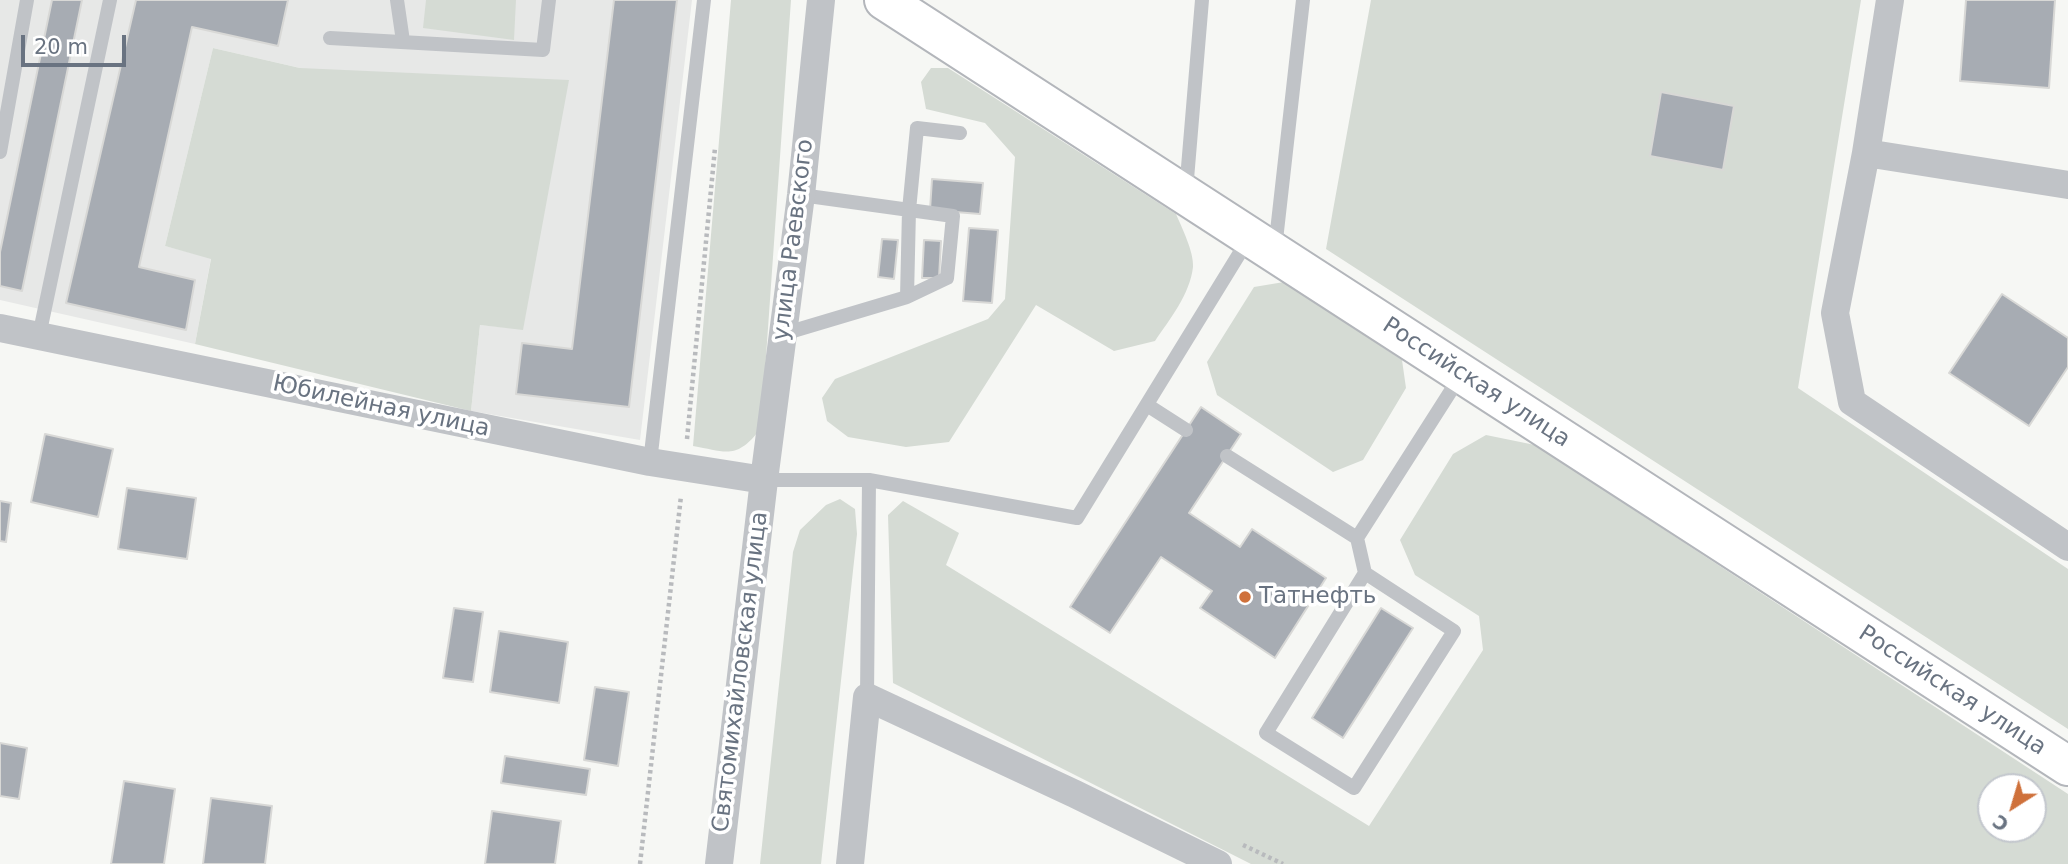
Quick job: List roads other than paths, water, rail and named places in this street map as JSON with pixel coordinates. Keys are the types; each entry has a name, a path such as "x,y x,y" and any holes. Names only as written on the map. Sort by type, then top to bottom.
{"main road":[{"name":"Российская улица","path":"884,0 2068,766"}],"street":[{"name":"улица Раевского","path":"764,480 801,195 821,0"},
{"path":"1890,0 1866,153 1835,313 1852,402 2068,547"},
{"path":"1866,153 2068,185"},
{"name":"Юбилейная улица","path":"0,328 650,462 764,480"},
{"name":"Святомихайловская улица","path":"719,864 764,480"},
{"path":"850,864 867,698 1075,794 1218,864"}],"lane":[{"path":"0,152 27,0"},
{"path":"39,336 110,0"},
{"path":"397,0 403,41"},
{"path":"330,38 543,50 549,0"},
{"path":"650,462 704,0"},
{"path":"1186,196 1202,0"},
{"path":"764,480 869,480 1077,518 1147,405 1262,245 1303,0"},
{"path":"907,297 909,210 917,128 960,133"},
{"path":"783,334 907,297 947,278 953,216 801,195"},
{"path":"1357,538 1461,374"},
{"path":"1147,405 1186,430"},
{"path":"1227,456 1357,538 1366,573 1454,631 1354,788 1266,733 1366,573"},
{"path":"867,698 869,480"}],"place":[{"name":"Татнефть","path":"1245,597"}]}
